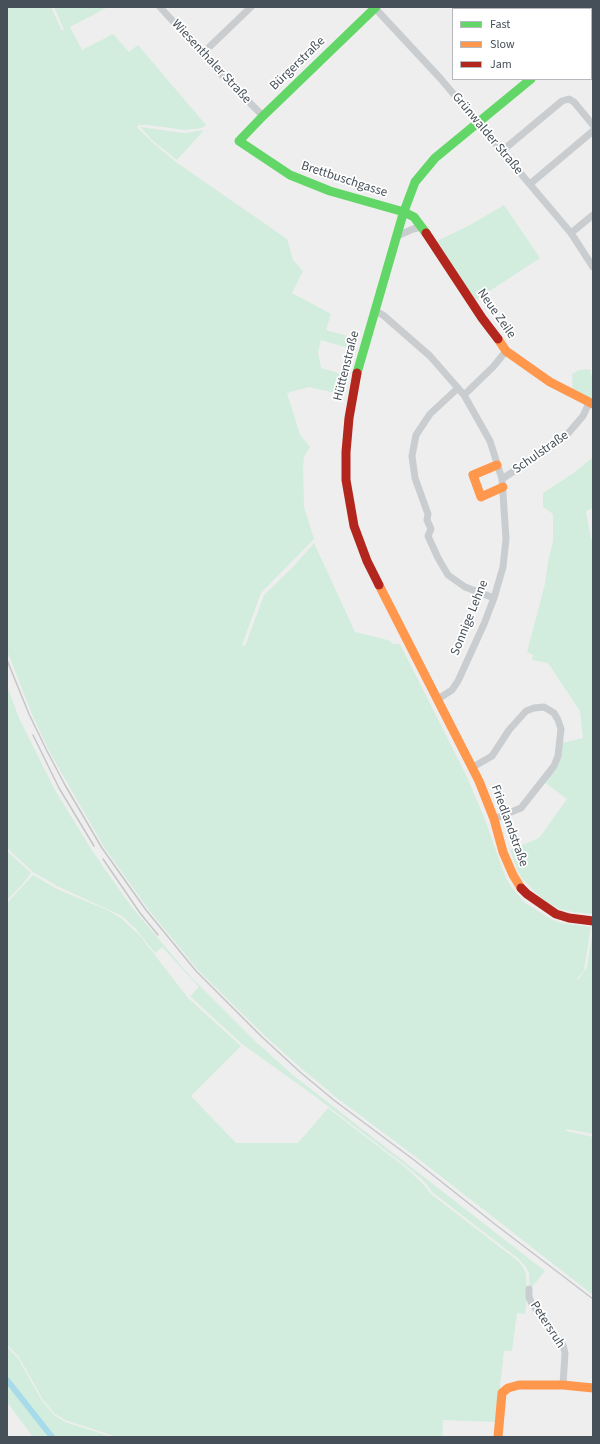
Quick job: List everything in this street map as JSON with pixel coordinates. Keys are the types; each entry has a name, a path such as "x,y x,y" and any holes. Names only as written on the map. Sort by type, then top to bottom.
{"street":[{"name":"Wiesenthaler Straße","path":"160,7 202,54 263,116"},
{"path":"202,54 251,7"},
{"name":"Bürgerstraße","path":"239,141 375,7"},
{"name":"Grünwalder Straße","path":"375,7 440,78 530,184 571,233 593,267"},
{"name":"Hüttenstraße","path":"438,699 370,568 354,526 348,498 346,452 354,378 404,212 415,182 435,158 531,80"},
{"path":"502,151 562,101 569,99 574,102 593,125"},
{"path":"530,184 593,132"},
{"name":"Brettbuschgasse","path":"239,141 290,175 330,191 404,212"},
{"name":"Neue Zeile","path":"404,212 414,216 482,318 506,351 550,382 591,404"},
{"path":"571,233 593,215"},
{"path":"397,236 413,228 422,227"},
{"name":"Sonnige Lehne","path":"375,311 383,315 430,356 464,395 490,441 502,483 506,539 502,567 494,598 458,681 452,690 438,699"},
{"path":"464,395 493,367 506,351"},
{"path":"458,388 430,414 416,435 412,456 415,478 428,514 427,520 431,529 428,536 448,575 465,587 494,598"},
{"name":"Schulstraße","path":"502,483 565,437 591,404"},
{"path":"497,465 473,475 481,497 502,483"},
{"name":"Friedlandstraße","path":"438,699 480,781 494,819 507,863 519,885 527,894 556,914 569,918 593,921"},
{"path":"473,767 492,756 509,730 526,711 544,707 554,713 561,730 560,747 554,766 521,808 494,819"},
{"name":"Petersruh","path":"529,1289 529,1297 532,1304 563,1345 565,1353 563,1385"},
{"path":"498,1437 502,1393 508,1388 519,1385 563,1385 593,1388"}],"green space":[{"path":"7,7 51,7 62,31 64,30 54,7 108,7 70,27 82,50 113,34 129,52 138,45 206,125 202,128 185,130 148,125 139,125 137,127 176,162 287,239 293,260 303,271 292,293 331,314 326,330 358,339 355,350 321,340 318,353 321,368 348,376 344,395 309,387 287,393 300,435 310,447 304,457 304,507 314,539 261,593 242,645 245,646 264,595 294,566 314,543 355,632 390,641 393,644 400,644 467,777 486,822 506,878 512,888 524,902 549,918 561,923 591,927 584,970 577,979 578,980 587,967 593,928 593,1134 567,1129 566,1131 593,1137 593,1295 416,1157 337,1098 264,1035 198,970 148,909 104,847 49,751 32,714 7,651"},
{"path":"140,127 185,133 204,130 177,160 153,141"},
{"path":"504,205 540,258 473,302 435,242 470,225"},
{"path":"590,369 593,382 593,402 573,391 572,374 579,370"},
{"path":"593,457 593,508 586,511 591,539 593,540 593,914 559,909 541,898 523,880 518,872 510,850 539,838 567,799 544,782 562,743 583,738 580,711 548,663 532,660 533,655 527,652 545,584 553,541 553,514 543,507 543,493 575,472"},
{"path":"7,686 19,718 55,790 93,852 131,906 190,976 255,1041 294,1076 545,1271 530,1289 529,1273 520,1260 432,1192 425,1182 406,1166 312,1094 242,1044 206,1011 190,996 199,987 162,947 155,953 135,928 122,916 57,886 33,872 7,848"},
{"path":"7,851 31,873 7,900"},
{"path":"33,875 57,889 105,909 121,918 141,937 188,998 241,1046 191,1096 236,1143 298,1143 328,1108 405,1167 431,1194 518,1261 526,1274 527,1298 525,1314 517,1313 512,1351 504,1351 496,1422 443,1420 442,1437 117,1437 65,1420 55,1414 43,1400 19,1357 7,1345 7,903"},
{"path":"7,1347 18,1358 42,1401 54,1415 65,1422 112,1437 33,1437 7,1402"}],"waterway":[{"path":"7,1380 52,1437"}],"railway":[{"path":"7,660 29,714 47,751 102,848 146,910 196,971 262,1037 300,1072 335,1101 414,1160 593,1299"},
{"path":"33,735 59,788 94,846"},
{"path":"103,859 140,913 158,935"}],"traffic: fast":[{"path":"376,7 239,141 290,175 330,191 404,212 414,217 426,233"},
{"path":"357,373 403,214 415,182 435,158 530,80"}],"traffic: slow":[{"path":"498,339 506,351 550,382 593,404"},
{"path":"497,465 473,475 481,497 503,487"},
{"path":"379,585 479,781 494,819 503,852 513,875 521,888"},
{"path":"498,1437 502,1393 508,1388 519,1385 563,1385 593,1388"}],"traffic: jam":[{"path":"426,233 482,318 498,339"},
{"path":"357,373 349,418 346,452 346,480 354,526 367,561 379,585"},
{"path":"521,888 527,894 556,914 569,918 593,921"}]}
